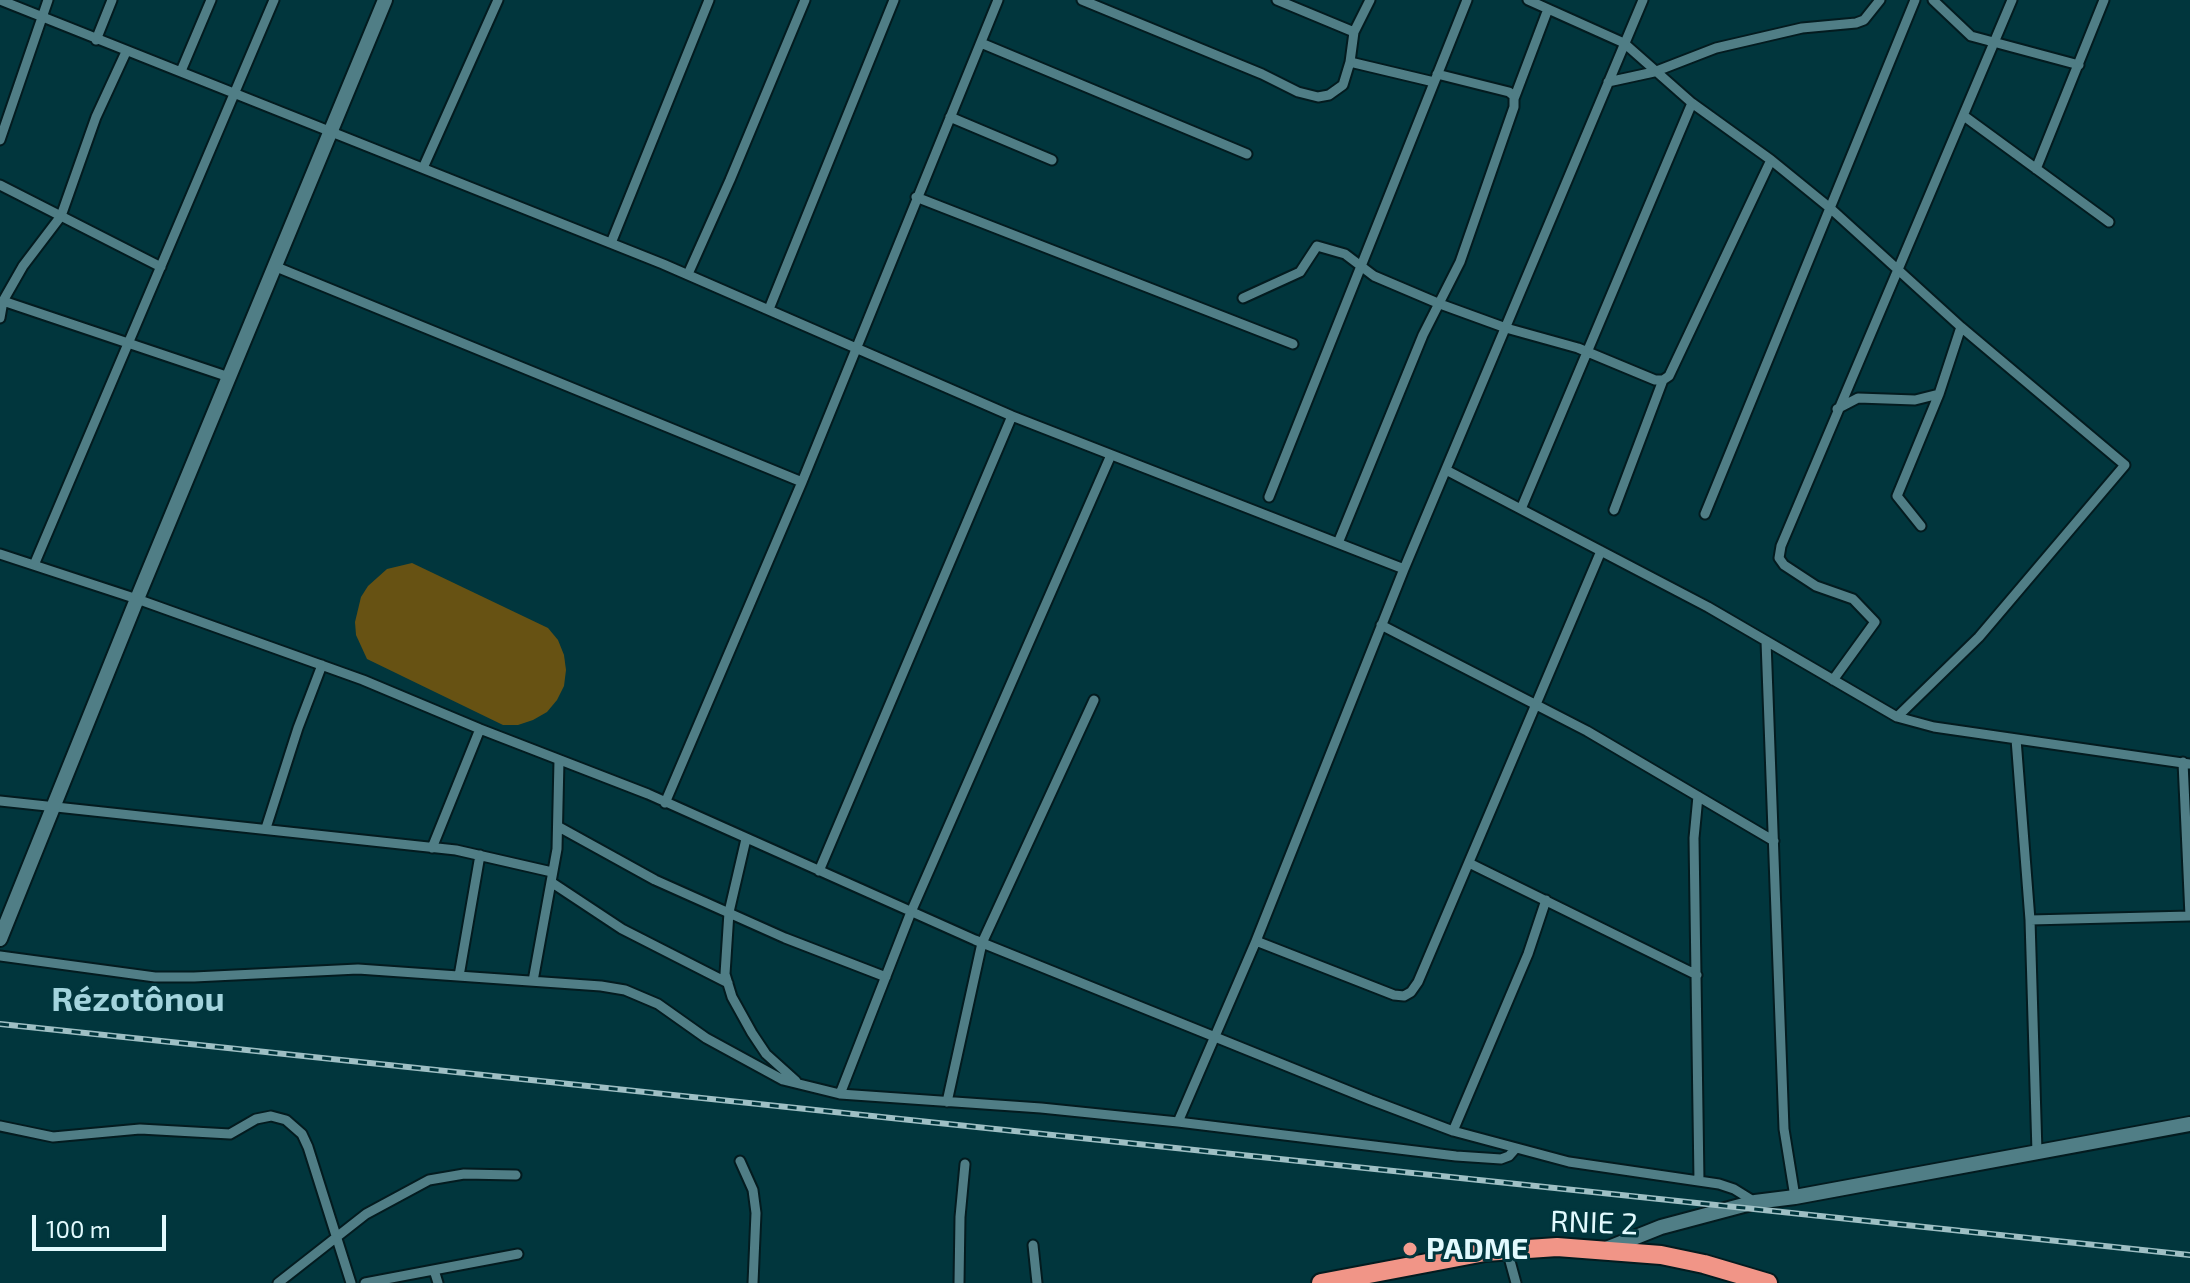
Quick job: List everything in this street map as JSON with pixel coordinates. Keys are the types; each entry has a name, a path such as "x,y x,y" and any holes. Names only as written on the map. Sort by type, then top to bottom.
{"highway":[{"name":"RNIE 2","path":"1321,1283 1557,1247 1682,1259 1768,1283"},
{"name":"RNIE 2","path":"1601,1253 1740,1283"},
{"name":"RNIE 2","path":"1373,1283 1508,1255"}],"main road":[{"path":"0,939 385,0"},
{"path":"1601,1253 1661,1227 1755,1202 2190,1124"}],"street":[{"path":"0,0 688,274 1012,416 1404,569"},
{"path":"0,140 48,0"},
{"path":"96,40 112,0"},
{"path":"181,71 211,0"},
{"path":"34,565 274,0"},
{"path":"423,168 498,0"},
{"path":"611,243 709,0"},
{"path":"688,274 805,0"},
{"path":"769,309 894,0"},
{"path":"665,803 802,482 998,0"},
{"path":"1082,0 1309,96 1329,95 1343,85 1354,32 1370,0"},
{"path":"1277,0 1354,32"},
{"path":"1269,497 1467,0"},
{"path":"1528,0 1624,43 1692,103 1771,160 1830,208 1961,327 2125,465 1979,637 1897,717"},
{"path":"1178,1122 1256,941 1404,569 1643,0"},
{"path":"1608,82 1654,72 1693,55 1745,41 1802,28 1856,23 1864,20 1880,0"},
{"path":"1705,514 1915,0"},
{"path":"1933,0 1964,31 1994,43 2079,65"},
{"path":"1833,680 1875,622 1853,599 1816,586 1784,565 1779,558 1789,522 2012,0"},
{"path":"2036,169 2104,0"},
{"path":"1338,543 1423,335 1460,262 1514,107 1514,99 1548,9"},
{"path":"981,43 1247,154"},
{"path":"0,318 3,301 23,266 61,216 96,117 126,52"},
{"path":"1350,62 1509,92 1514,99"},
{"path":"1521,509 1692,103"},
{"path":"1964,116 2109,222"},
{"path":"950,117 1052,160"},
{"path":"1243,298 1300,272 1317,246 1345,254 1374,276 1440,304 1506,328 1587,351 1655,380 1663,380 1669,376 1771,160"},
{"path":"0,185 161,267"},
{"path":"916,197 1293,344"},
{"path":"274,266 802,482"},
{"path":"3,301 229,377"},
{"path":"1921,526 1897,496 1939,394 1961,327"},
{"path":"1614,510 1663,380"},
{"path":"1837,409 1858,398 1915,400 1939,394"},
{"path":"819,871 1012,416"},
{"path":"840,1094 911,912 1111,455"},
{"path":"1446,470 1766,641 1897,717 1934,727 2187,763 2190,916 2030,920"},
{"path":"1256,941 1394,995 1404,996 1418,982 1601,551"},
{"path":"0,554 322,665 665,803 982,943 1213,1038 1453,1131 1597,1167 1734,1189 1755,1202"},
{"path":"1381,625 1587,731 1774,841"},
{"path":"1766,641 1784,1129 1795,1197"},
{"path":"266,828 322,665"},
{"path":"947,1102 982,943 1094,700"},
{"path":"432,848 480,729"},
{"path":"2016,739 2030,920 2037,1152"},
{"path":"533,981 559,827 559,760"},
{"path":"1698,796 1694,838 1699,1181"},
{"path":"0,801 266,828 480,855 552,877 622,929 728,983"},
{"path":"559,827 655,880 785,938 886,977"},
{"path":"746,839 729,912 725,959 728,983 741,1015 766,1054 801,1086"},
{"path":"459,976 480,855"},
{"path":"1469,863 1697,975"},
{"path":"1453,1131 1528,954 1546,900"},
{"path":"0,956 155,977 333,968 601,986 642,996 740,1058 801,1086 840,1094 1178,1122 1486,1158 1501,1159 1516,1148"},
{"path":"0,1126 53,1137 140,1129 230,1134 256,1119 271,1116 286,1120 302,1134 308,1147 351,1283"},
{"path":"740,1161 753,1190 756,1213 753,1283"},
{"path":"959,1283 965,1164"},
{"path":"278,1283 334,1236 366,1214 429,1180 464,1174 516,1175"},
{"path":"1033,1245 1037,1283"},
{"path":"365,1283 518,1254"},
{"path":"1508,1255 1516,1283"},
{"path":"434,1270 438,1283"}],"shaded area":[{"path":"412,563 548,628 558,640 566,670 564,686 547,712 518,725 503,725 367,659 356,635 355,622 361,597 387,569"}],"railway":[{"path":"0,1024 2190,1255"}],"place":[{"name":"PADME","path":"1410,1249"}],"district":[{"name":"Rézotônou","path":"138,1000"}]}
